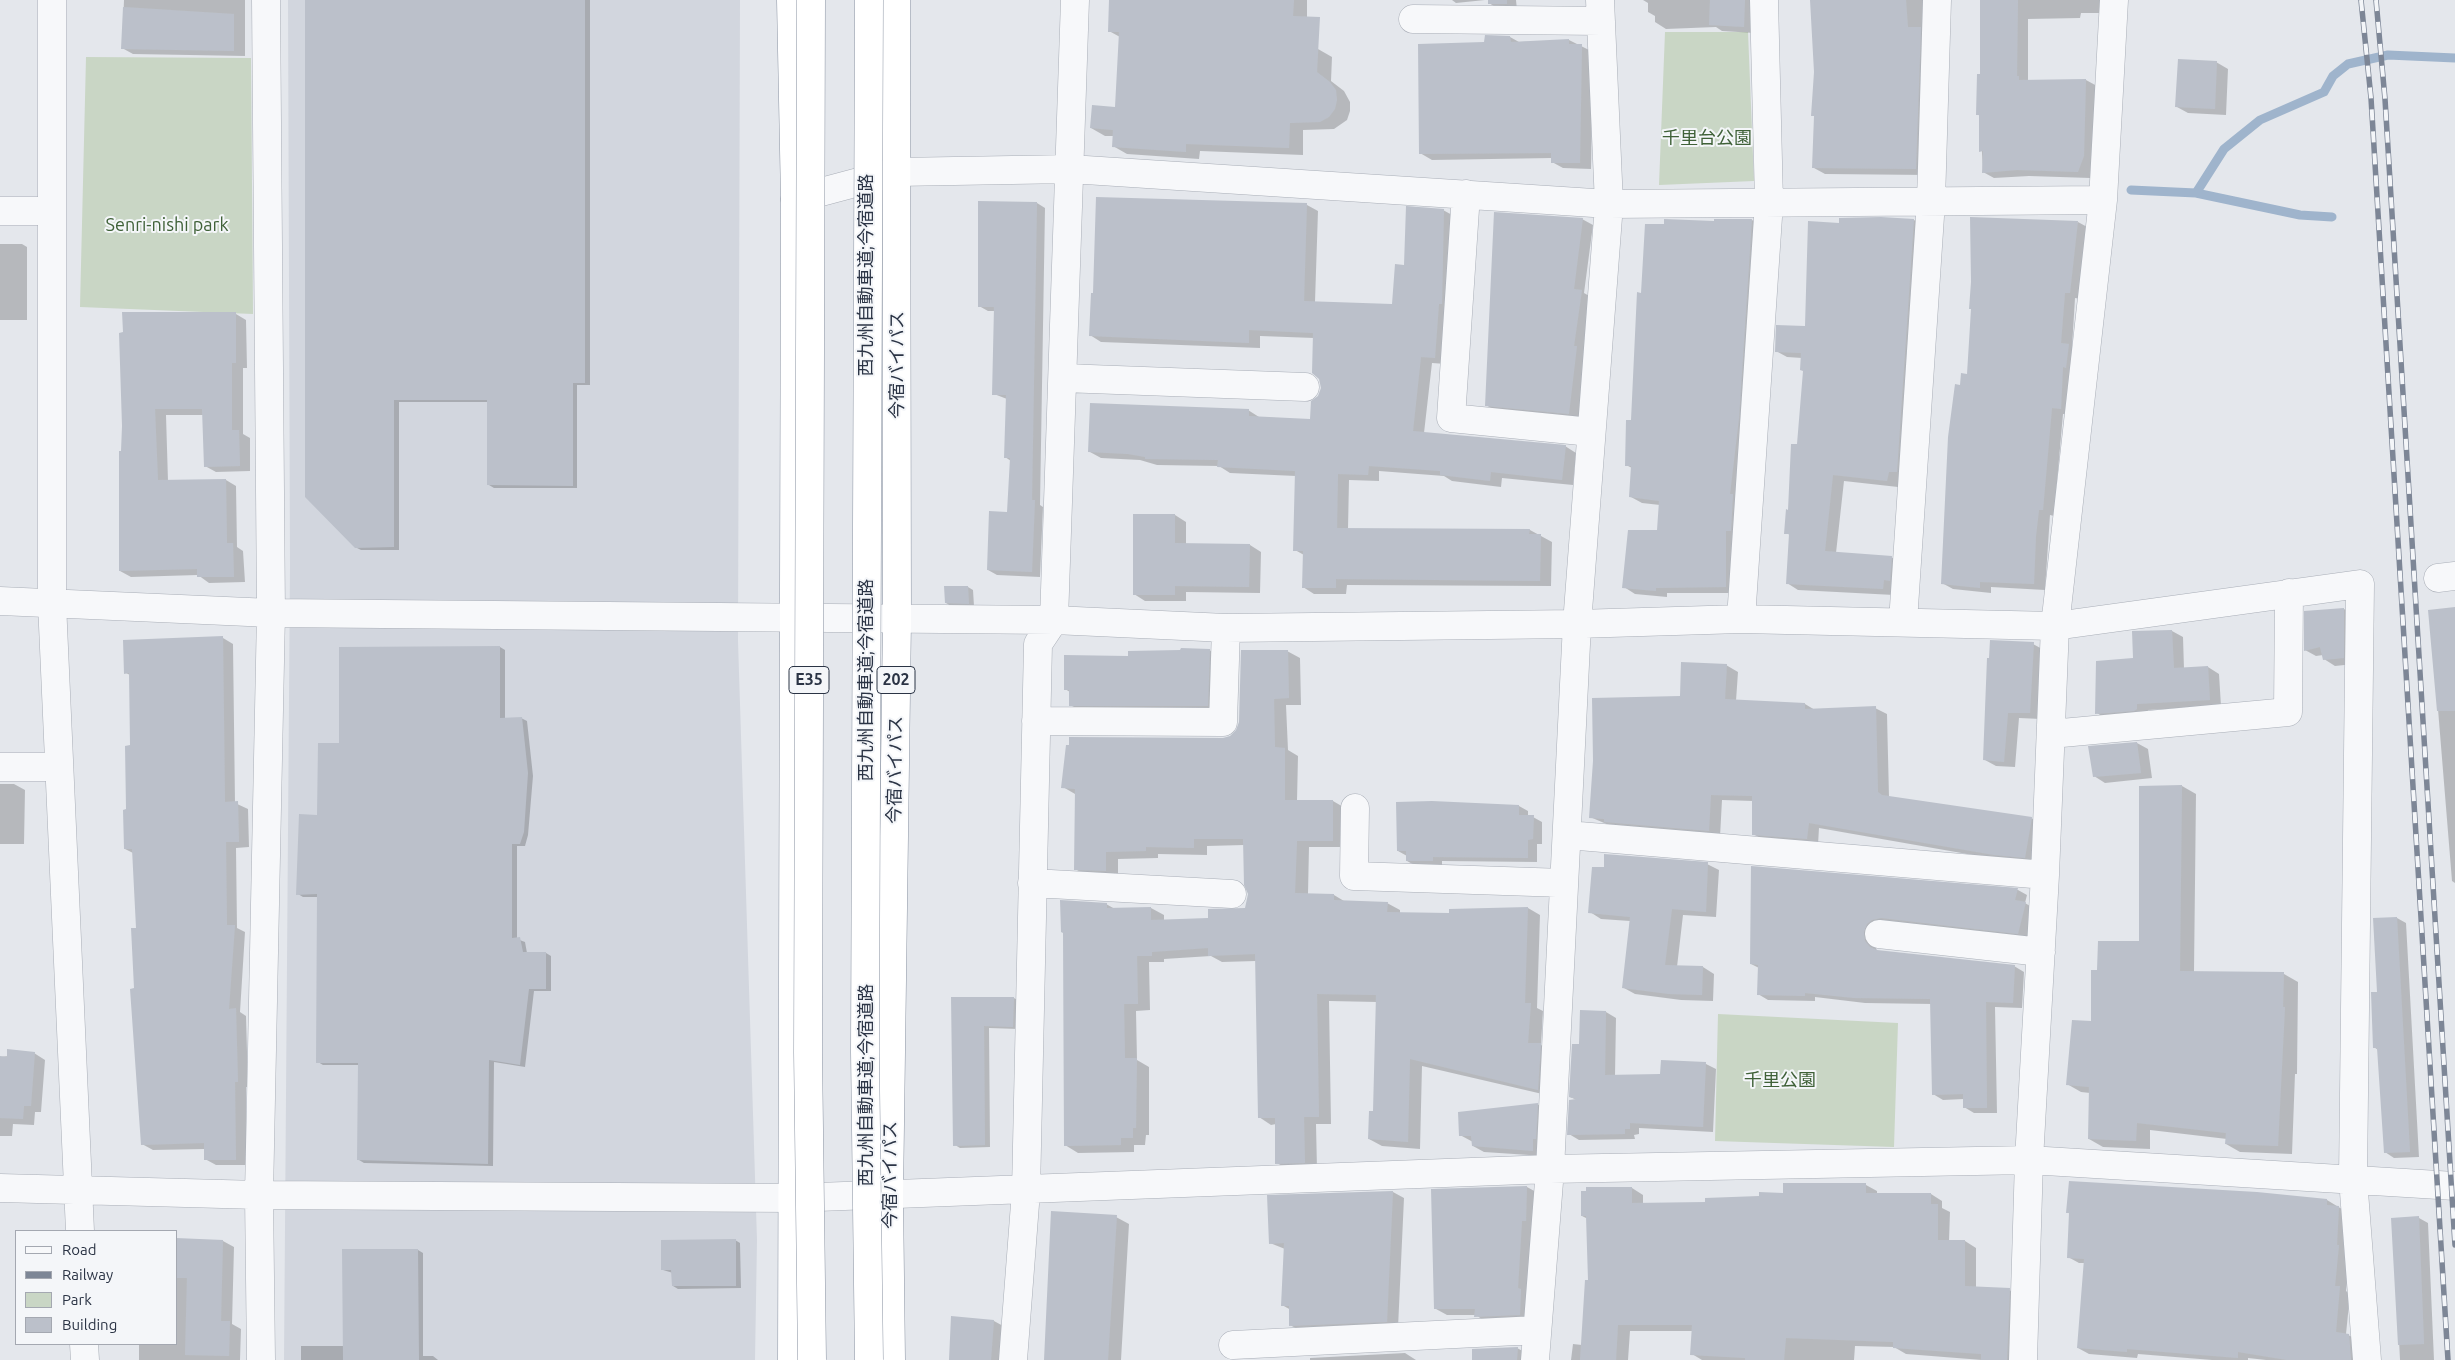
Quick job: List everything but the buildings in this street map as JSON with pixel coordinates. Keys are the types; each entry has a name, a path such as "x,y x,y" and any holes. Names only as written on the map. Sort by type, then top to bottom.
{"highway":[{"path":"791,0 795,199 792,1360"},
{"name":"E35","path":"811,0 808,1052 812,1360"},
{"name":"西九州自動車道;今宿道路","path":"869,0 865,1052 869,1360"},
{"name":"今宿バイパス","path":"891,1360 889,1196 897,620 896,0"}],"street":[{"path":"52,0 52,603 80,1230"},
{"path":"261,1360 259,1195 271,613 266,0"},
{"path":"1013,1360 1026,1191 1038,644 1054,620 1075,0"},
{"path":"1740,619 1769,202 1764,0"},
{"path":"1903,622 1931,201 1937,0"},
{"path":"2023,1360 2030,1160 2045,875 2055,626 2102,200 2114,0"},
{"path":"1413,19 1601,10 1609,204 1578,624 1550,1169 1535,1360"},
{"path":"795,199 896,172 1070,169 1609,204 2102,200"},
{"path":"1466,194 1451,418 1591,432"},
{"path":"0,211 52,211"},
{"path":"1063,378 1305,387"},
{"path":"0,601 271,613 1054,620 1226,628 1578,624 1740,619 2055,626 2360,584 2353,1179 2367,1360"},
{"path":"2050,734 2288,712 2289,593"},
{"path":"1036,720 1223,722 1226,628"},
{"path":"0,767 59,767"},
{"path":"1355,808 1354,876 1564,884"},
{"path":"1567,835 2045,875"},
{"path":"1032,883 1232,894"},
{"path":"1879,934 2041,952"},
{"path":"0,1188 259,1195 792,1198 1026,1191 1550,1169 2030,1160 2455,1186"},
{"path":"1234,1345 1538,1330"},
{"path":"84,1345 85,1360"}],"shaded area":[{"path":"288,0 740,0 738,641 757,1240 755,1360 284,1360 290,566"}],"green space":[{"name":"千里台公園","path":"1665,32 1748,32 1754,181 1659,185"},
{"name":"Senri-nishi park","path":"86,57 251,58 253,314 80,307"},
{"name":"千里公園","path":"1718,1014 1898,1023 1894,1147 1715,1141"}],"waterway":[{"path":"2131,190 2196,193 2224,149 2260,120 2324,92 2333,76 2348,64 2388,55 2455,58"},
{"path":"2196,193 2300,215 2332,217"}],"railway":[{"path":"2361,0 2371,98 2448,1360"},
{"path":"2376,0 2385,99 2455,1245"}]}
